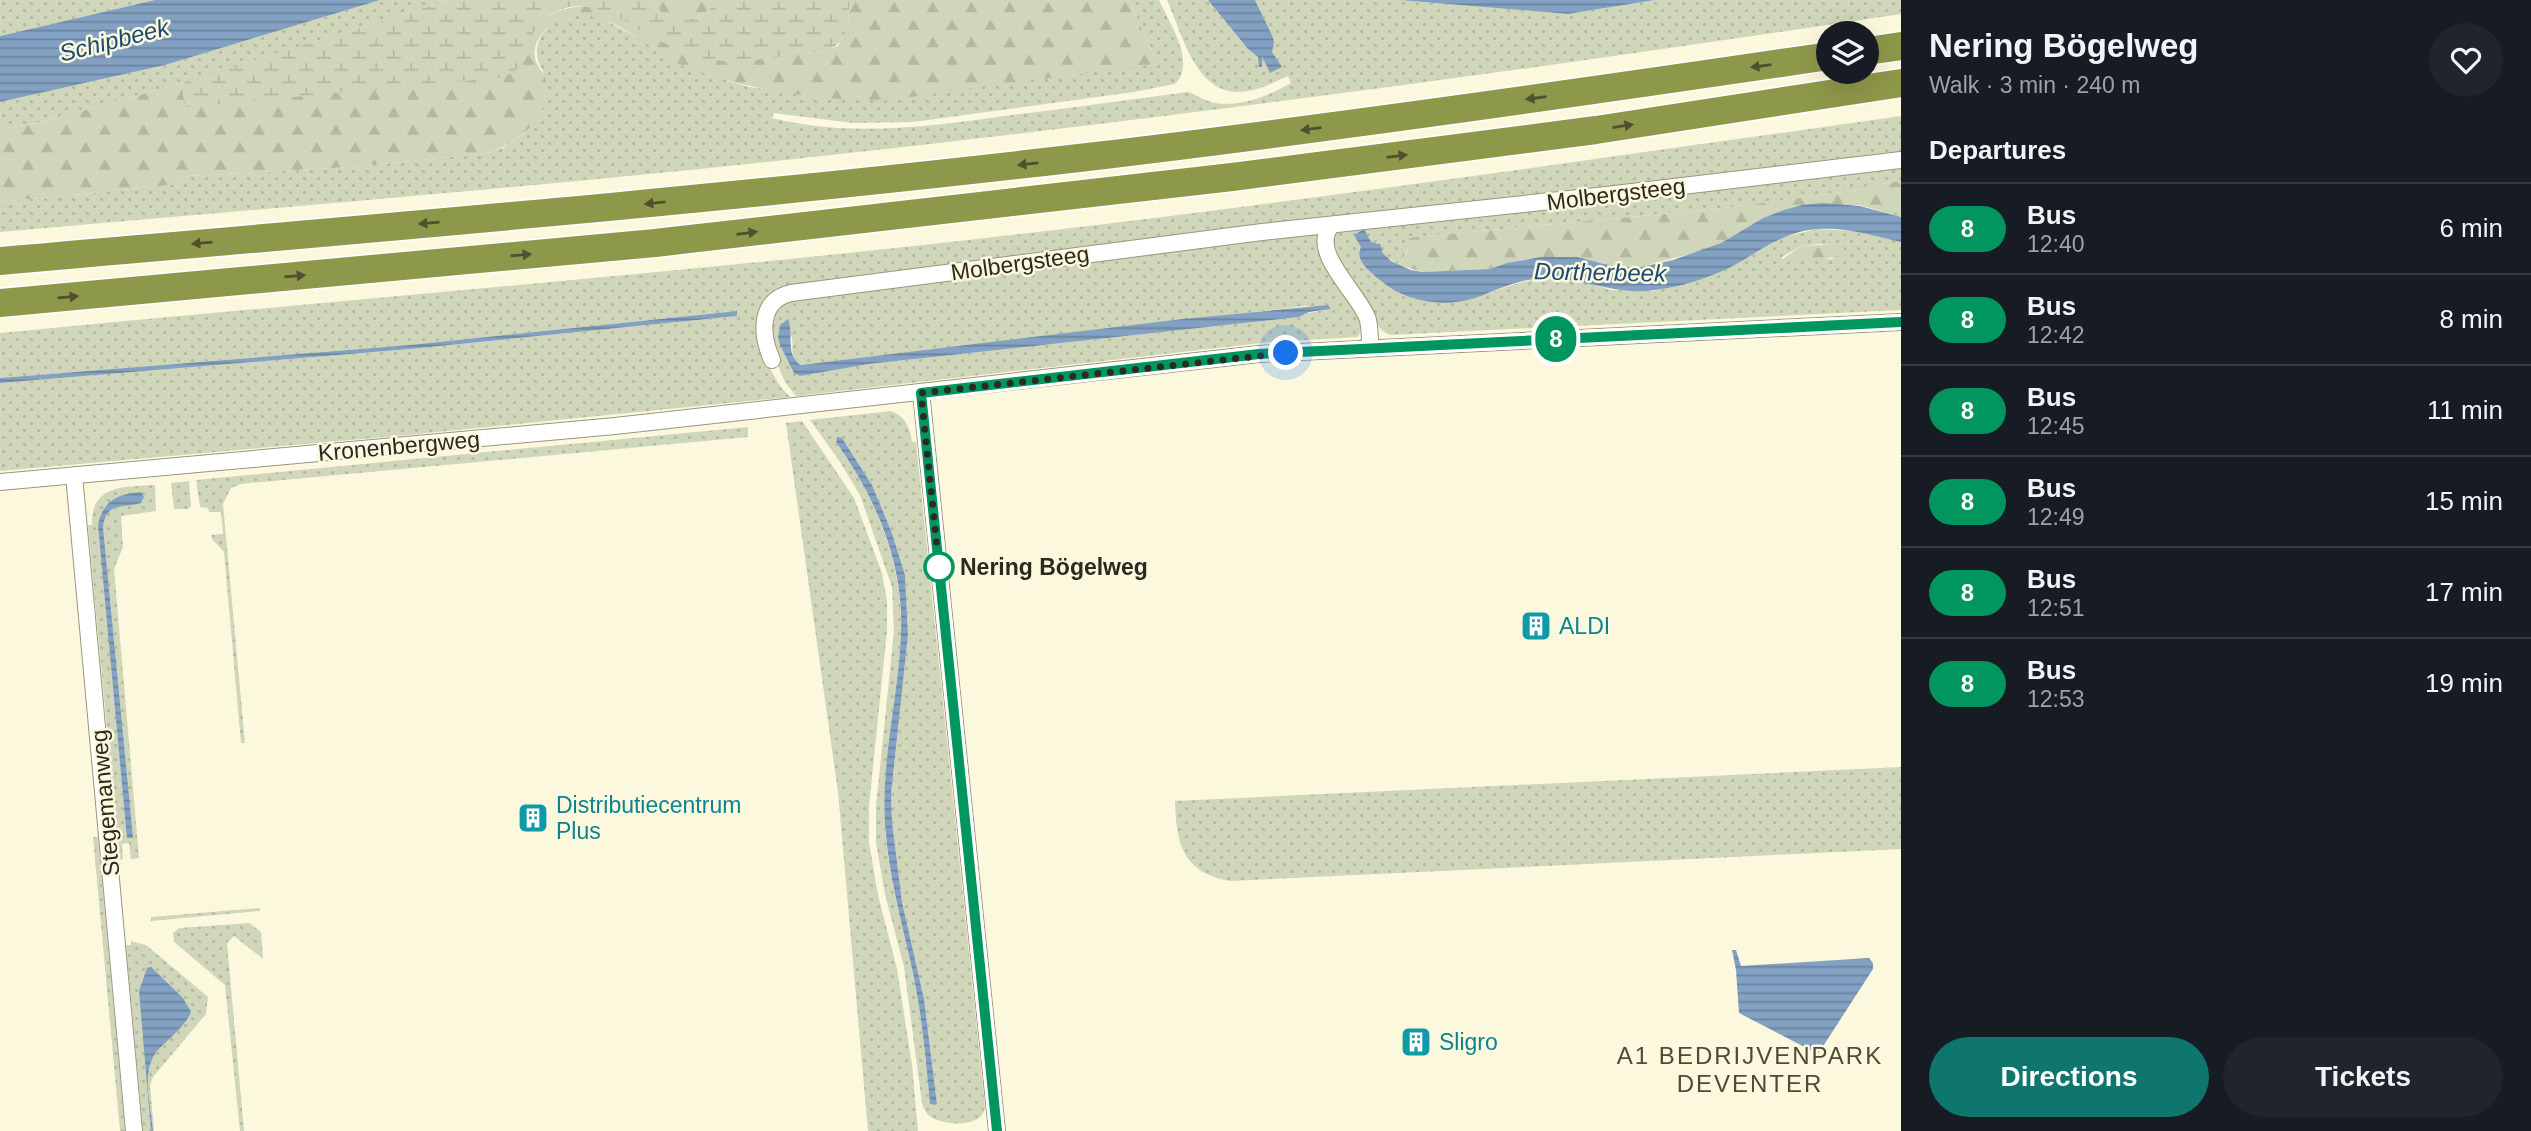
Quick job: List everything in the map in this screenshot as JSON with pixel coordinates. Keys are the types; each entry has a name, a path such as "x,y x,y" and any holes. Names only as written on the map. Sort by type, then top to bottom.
{"highway":[{"path":"1879,49 1901,46"},
{"path":"0,261 646,204 1082,158 1340,126 1816,58"},
{"path":"0,303 642,244 1233,177 1596,130 1901,83"}],"street":[{"name":"Molbergsteeg","path":"772,360 763,328 765,316 775,300 791,293 1192,240 1901,160"},
{"path":"1332,225 1325,234 1324,243 1346,287 1368,318 1370,347"},
{"name":"Kronenbergweg","path":"0,482 449,442 798,407 1259,354 1901,322"},
{"path":"921,393 997,1131"},
{"name":"Stegemanweg","path":"74,475 134,1131"}],"green space":[{"path":"0,0 155,0 0,36"},
{"path":"380,0 449,0 183,83 37,123 0,129 0,102 165,65"},
{"path":"449,0 651,0 665,14 684,19 702,14 717,0 850,0 846,32 838,44 823,51 759,59 710,60 665,44 601,10 569,7 554,12 543,20 536,28 520,64 511,73 498,78 188,107 184,103 184,82"},
{"path":"651,0 717,0 702,14 684,19 665,14"},
{"path":"850,0 1129,0 1154,61 1149,65 912,97 842,99 771,90 709,75 666,57 613,23 585,16 570,17 550,26 537,43 535,57 546,81 544,106 538,117 511,143 488,153 351,167 188,176 171,185 0,202 0,129 37,123 183,83 182,86 519,64 530,36 541,21 555,12 581,7 598,7 732,60 823,51 838,46 848,23"},
{"path":"1129,0 1159,0 1182,54 1181,75 1175,84 913,122 853,123 774,113 772,118 832,128 922,126 1188,92 1215,103 1245,102 1291,83 1288,76 1257,89 1237,92 1221,88 1208,80 1188,51 1167,0 1208,0 1248,49 1258,57 1262,56 1275,70 1281,67 1272,52 1272,35 1255,0 1399,0 1568,14 1655,0 1901,0 1901,14 1854,21 1816,21 1816,27 1623,55 1065,128 589,180 0,232 0,202 171,185 188,176 351,167 488,153 503,148 525,133 543,71 538,60 540,39 553,23 574,15 603,19 706,74 749,87 862,100 923,95 1154,56"},
{"path":"1901,116 1901,153 772,296 769,367 790,397 408,435 0,471 0,383 410,349 737,316 737,311 410,345 0,378 0,333 617,276 986,238 1330,195"},
{"path":"1901,165 1901,181 1867,186 1865,189 1718,209 1414,237 1400,265 1386,257 1377,242 1359,249 1363,264 1471,299 1539,278 1577,280 1611,290 1654,291 1730,267 1784,237 1817,229 1854,231 1901,242 1901,310 1390,335 1374,322 1366,311 1334,252 1331,240 1337,230","holes":["1832,244 1833,259 1782,262 1782,257 1802,246"]},
{"path":"1901,181 1901,217 1860,205 1802,205 1763,218 1721,243 1698,252 1636,268 1578,257 1527,259 1490,269 1422,272 1400,265 1408,250 1406,242 1414,237 1718,209 1865,189 1866,186"},
{"path":"1316,231 1363,325 1358,337 1270,342 796,396 785,382 773,354 771,311 778,302","holes":["1306,306 1331,309 1299,317 869,364 800,376 794,373 778,337 783,321 792,338 793,356 801,365"]},
{"path":"1832,244 1844,247 1844,253 1815,260 1781,260 1802,246"},
{"path":"891,411 903,419 912,442 916,442 985,1107 983,1114 971,1122 937,1120 928,1114 922,1103 904,967 885,894 876,843 876,806 894,631 892,587 860,495 810,420","holes":["842,438 872,485 892,533 905,575 908,635 891,794 892,822 902,902 924,999 937,1103 935,1105 930,1104 919,1006 886,842 884,799 900,657 897,581 892,557 875,509 835,440"]},
{"path":"802,421 854,498 882,573 887,601 887,631 869,806 869,843 878,895 897,969 912,1065 918,1131 868,1131 838,792 786,423"},
{"path":"748,427 748,437 241,484 231,488 223,504 245,743 241,743 224,552 211,535 223,534 221,512 209,512 208,508 200,507 196,480"},
{"path":"189,481 191,506 188,509 174,509 171,483"},
{"path":"155,485 156,511 121,516 123,547 114,569 139,858 131,859 129,843 122,844 123,859 119,860 88,525 92,525 97,502 111,490"},
{"path":"1901,767 1901,849 1230,881 1214,877 1192,864 1180,843 1177,831 1175,801"},
{"path":"93,837 98,837 125,1131 120,1131"},
{"path":"260,908 260,911 151,921 151,917"},
{"path":"249,923 261,932 263,959 234,936 227,943 244,1131 240,1131 225,985 174,942 173,933 179,928"},
{"path":"131,941 146,945 208,997 206,1014 153,1077 150,1085 154,1131 143,1131 126,945 131,945"}],"water":[{"name":"Schipbeek","path":"155,0 380,0 165,65 0,102 0,36"},
{"path":"1208,0 1255,0 1272,35 1272,52 1282,67 1270,73 1262,56 1262,67 1259,67 1258,57 1248,49"},
{"path":"1399,0 1655,0 1568,14"},
{"name":"Dortherbeek","path":"1823,203 1860,206 1901,217 1901,242 1860,232 1818,229 1783,238 1731,267 1675,287 1627,291 1546,278 1519,282 1463,301 1437,302 1401,294 1376,277 1361,261 1361,247 1354,235 1364,229 1371,242 1380,244 1383,253 1391,261 1422,272 1490,269 1541,257 1578,257 1636,268 1673,260 1721,243 1763,218 1784,210"},
{"path":"1328,305 1331,309 1309,312 1299,317 869,364 800,376 794,373 778,337 780,325 788,319 791,350 801,365 1183,319"},
{"path":"737,311 737,316 410,349 0,383 0,378 410,345"},
{"path":"837,437 842,438 872,485 892,533 905,575 908,635 891,794 892,822 902,902 924,999 935,1105 930,1104 919,1006 892,880 885,823 888,751 900,657 901,607 898,581 885,532 863,486 836,442"},
{"path":"141,492 144,497 141,503 111,510 104,520 103,528 133,838 127,838 98,525 100,516 113,500 125,494"},
{"path":"1732,950 1736,950 1741,966 1869,958 1873,969 1818,1054 1739,1013"},
{"path":"151,967 183,998 191,1012 181,1027 158,1050 149,1067 148,1089 153,1131 151,1131 139,991 147,968"}],"bus line":[{"name":"8","path":"997,1131 921,393 1259,354 1901,322"}],"place":[{"name":"Nering Bögelweg","path":"939,567"},
{"name":"ALDI","path":"1536,626"},
{"name":"Distributiecentrum Plus","path":"533,818"},
{"name":"Sligro","path":"1416,1042"}],"district":[{"name":"A1 BEDRIJVENPARK DEVENTER","path":"1750,1069"}],"route":[{"path":"939,567 921,393 1286,353"}]}
